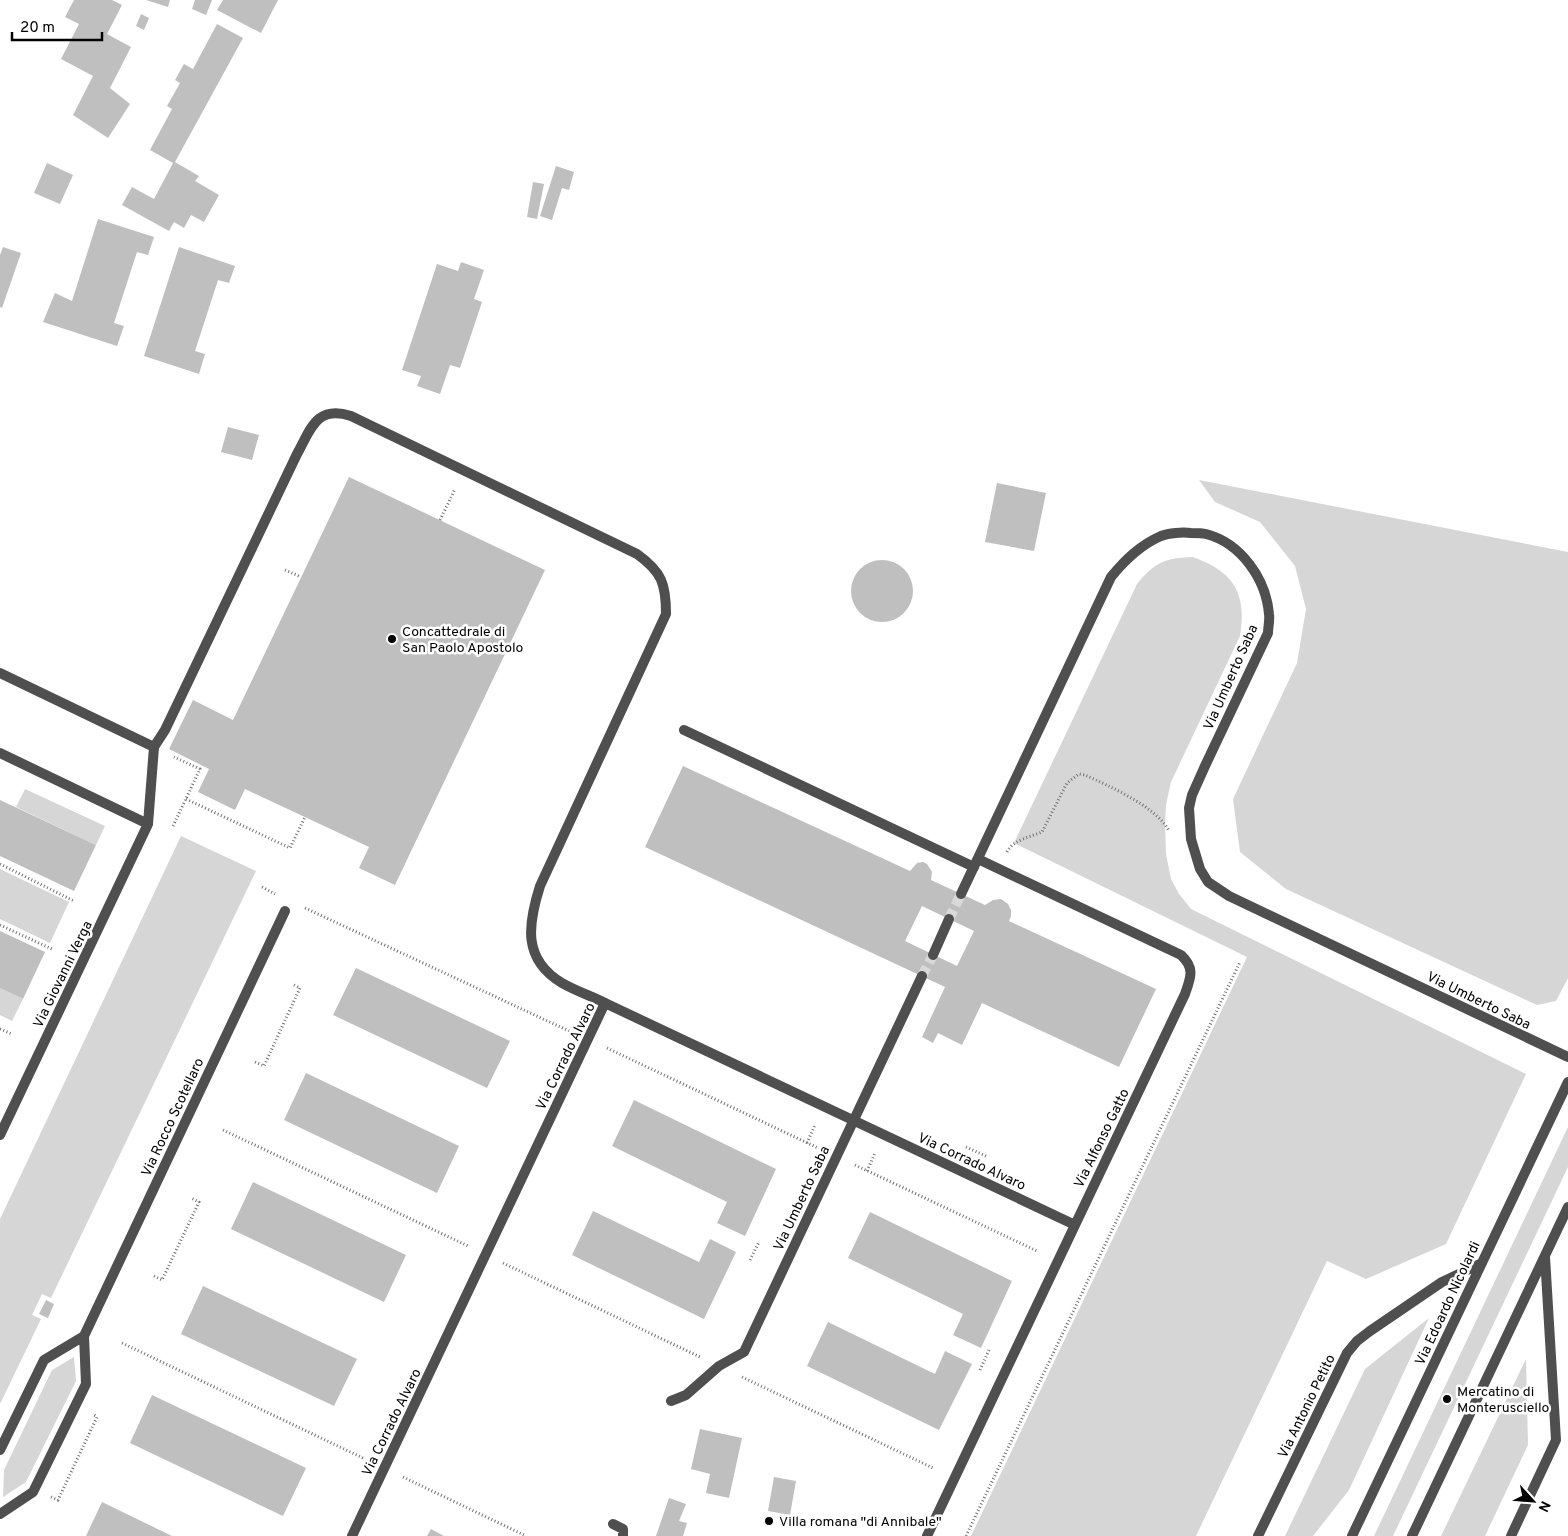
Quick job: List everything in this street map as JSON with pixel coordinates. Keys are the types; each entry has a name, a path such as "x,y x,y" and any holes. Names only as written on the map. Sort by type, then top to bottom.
{"street":[{"path":"0,753 148,824 154,747 169,721 297,454 314,423 321,416 341,413 351,416 637,554 650,563 660,576 666,592 666,614 540,886 532,910 530,937 537,957 550,974 605,1003"},
{"name":"Via Umberto Saba","path":"961,894 1110,577 1142,546 1163,535 1184,533 1206,534 1226,542 1257,574 1266,598 1269,614 1268,633 1205,766 1192,795 1189,808 1191,839 1200,868 1208,882 1229,896 1568,1057"},
{"path":"0,672 154,747"},
{"name":"Via Alfonso Gatto","path":"684,730 1181,955 1188,962 1191,970 1186,994 927,1536"},
{"name":"Via Giovanni Verga","path":"0,1135 148,824"},
{"name":"Via Rocco Scotellaro","path":"0,1514 34,1492 86,1384 84,1336 285,910"},
{"path":"933,955 949,919"},
{"name":"Via Umberto Saba","path":"671,1401 686,1395 719,1366 744,1352 922,976"},
{"name":"Via Corrado Alvaro","path":"352,1536 605,1003 1075,1225"},
{"name":"Via Edoardo Nicolardi","path":"1352,1536 1568,1082"},
{"path":"1412,1536 1568,1207"},
{"path":"1512,1536 1556,1440 1544,1256"},
{"name":"Via Antonio Petito","path":"1258,1536 1347,1353 1370,1331 1434,1287 1482,1263"},
{"path":"0,1450 44,1360 84,1336"},
{"path":"612,1524 623,1529 622,1536"}],"path":[{"path":"440,520 455,488"},
{"path":"285,570 301,578"},
{"path":"154,747 200,770 173,826"},
{"path":"1010,846 1042,832 1067,783 1079,774 1127,794 1165,823 1171,836"},
{"path":"186,799 290,848 305,817"},
{"path":"0,864 74,901"},
{"path":"324,917 570,1031"},
{"path":"0,925 52,949"},
{"path":"966,1536 1240,962"},
{"path":"255,1062 264,1066 300,988 292,984"},
{"path":"0,1029 12,1034"},
{"path":"623,1056 807,1143"},
{"path":"223,1130 466,1246"},
{"path":"966,1147 988,1157"},
{"path":"867,1171 1037,1251"},
{"path":"154,1276 162,1280 200,1202 190,1198"},
{"path":"750,1260 759,1242"},
{"path":"521,1272 694,1354"},
{"path":"122,1343 364,1458"},
{"path":"980,1370 990,1350"},
{"path":"764,1387 933,1468"},
{"path":"58,1500 98,1417"},
{"path":"419,1485 526,1536"}],"shaded area":[{"path":"1199,480 1568,552 1568,978 1556,1001 1537,1005 1286,889 1240,852 1233,799 1297,663 1306,609 1295,566 1260,522 1215,502"},
{"path":"1193,557 1219,570 1235,586 1239,596 1242,621 1240,636 1171,782 1166,805 1166,854 1171,879 1179,894 1191,909 1526,1074 1446,1244 1366,1279 1327,1261 1196,1536 971,1536 1247,957 1014,843 1137,584 1149,571 1161,563 1168,560"},
{"path":"25,789 105,826 96,845 16,807"},
{"path":"181,836 256,871 51,1298 42,1294 32,1315 41,1319 0,1404 0,1219"},
{"path":"0,869 69,902 50,943 0,919"},
{"path":"0,988 23,999 12,1021 0,1015"},
{"path":"1568,1127 1568,1167 1393,1536 1374,1536"},
{"path":"1429,1318 1349,1490 1313,1536 1285,1536 1365,1369"},
{"path":"74,1357 76,1381 26,1482 3,1497 4,1470 52,1370"},
{"path":"1526,1359 1528,1445 1485,1536 1441,1536"}],"building":[{"path":"74,0 112,0 122,5 107,34 131,47 110,88 130,104 108,138 73,115 93,76 61,59 79,24 65,17"},
{"path":"146,0 170,0 168,7"},
{"path":"195,0 212,0 206,15 192,9"},
{"path":"223,0 278,0 261,33 217,10"},
{"path":"141,14 149,18 144,30 136,26"},
{"path":"217,24 243,38 175,162 199,176 195,181 219,195 204,222 191,215 184,228 174,222 169,231 122,205 132,187 154,199 173,163 150,150 172,109 167,106 180,83 175,80 184,64 193,69"},
{"path":"47,163 73,175 60,204 34,193"},
{"path":"556,166 574,172 569,190 562,188 552,220 540,216"},
{"path":"533,182 544,184 537,219 527,217"},
{"path":"98,219 154,237 148,255 137,252 114,323 124,326 117,346 43,322 55,293 72,301"},
{"path":"3,247 21,253 2,308 0,307 0,255"},
{"path":"179,247 235,266 229,283 218,280 195,351 205,354 199,374 144,356"},
{"path":"461,262 484,270 474,299 482,302 460,368 450,365 440,394 417,386 421,376 402,370 437,264 458,271"},
{"path":"228,427 259,435 252,460 221,452"},
{"name":"Concattedrale di San Paolo Apostolo","path":"349,477 545,570 395,885 359,868 369,847 245,789 235,810 198,792 209,769 169,749 193,700 233,720"},
{"path":"997,483 1046,493 1034,551 985,542"},
{"path":"876,560 888,560 904,569 911,579 913,591 911,603 904,613 888,622 876,622 865,617 856,608 851,597 851,585 856,574 865,565"},
{"path":"683,766 910,871 917,863 923,862 927,864 932,872 931,880 985,905 993,900 1001,899 1008,904 1011,910 1009,921 1156,989 1119,1067 982,1003 962,1045 938,1033 933,1043 922,1037 945,987 645,847","holes":["922,906 974,931 957,966 905,941"]},
{"path":"0,800 96,845 74,891 0,856"},
{"path":"0,931 45,952 23,999 0,988"},
{"path":"356,968 510,1041 487,1088 333,1015"},
{"path":"306,1073 459,1146 437,1193 284,1120"},
{"path":"634,1100 776,1169 745,1236 717,1223 727,1202 612,1146"},
{"path":"253,1182 406,1255 384,1302 231,1229"},
{"path":"593,1211 699,1262 710,1239 736,1252 704,1319 572,1255"},
{"path":"870,1212 1012,1281 981,1348 953,1335 963,1314 848,1258"},
{"path":"203,1286 357,1359 334,1406 181,1334"},
{"path":"46,1300 54,1304 48,1318 39,1314"},
{"path":"828,1322 935,1374 945,1351 972,1364 939,1430 807,1366"},
{"path":"152,1395 306,1468 283,1516 130,1443"},
{"path":"700,1429 742,1438 729,1498 706,1493 710,1474 691,1469"},
{"path":"774,1477 796,1481 790,1515 768,1511"},
{"path":"669,1498 686,1504 679,1521 687,1523 683,1536 656,1536"},
{"path":"102,1502 172,1536 86,1536"},
{"path":"431,1529 444,1536 427,1536"}],"tunnel":[{"path":"949,919 961,894"},
{"path":"922,976 933,955"}],"place":[{"name":"Concattedrale di San Paolo Apostolo","path":"392,639"},
{"name":"Mercatino di Monterusciello","path":"1447,1399"},
{"name":"Villa romana \"di Annibale\"","path":"769,1521"}]}
